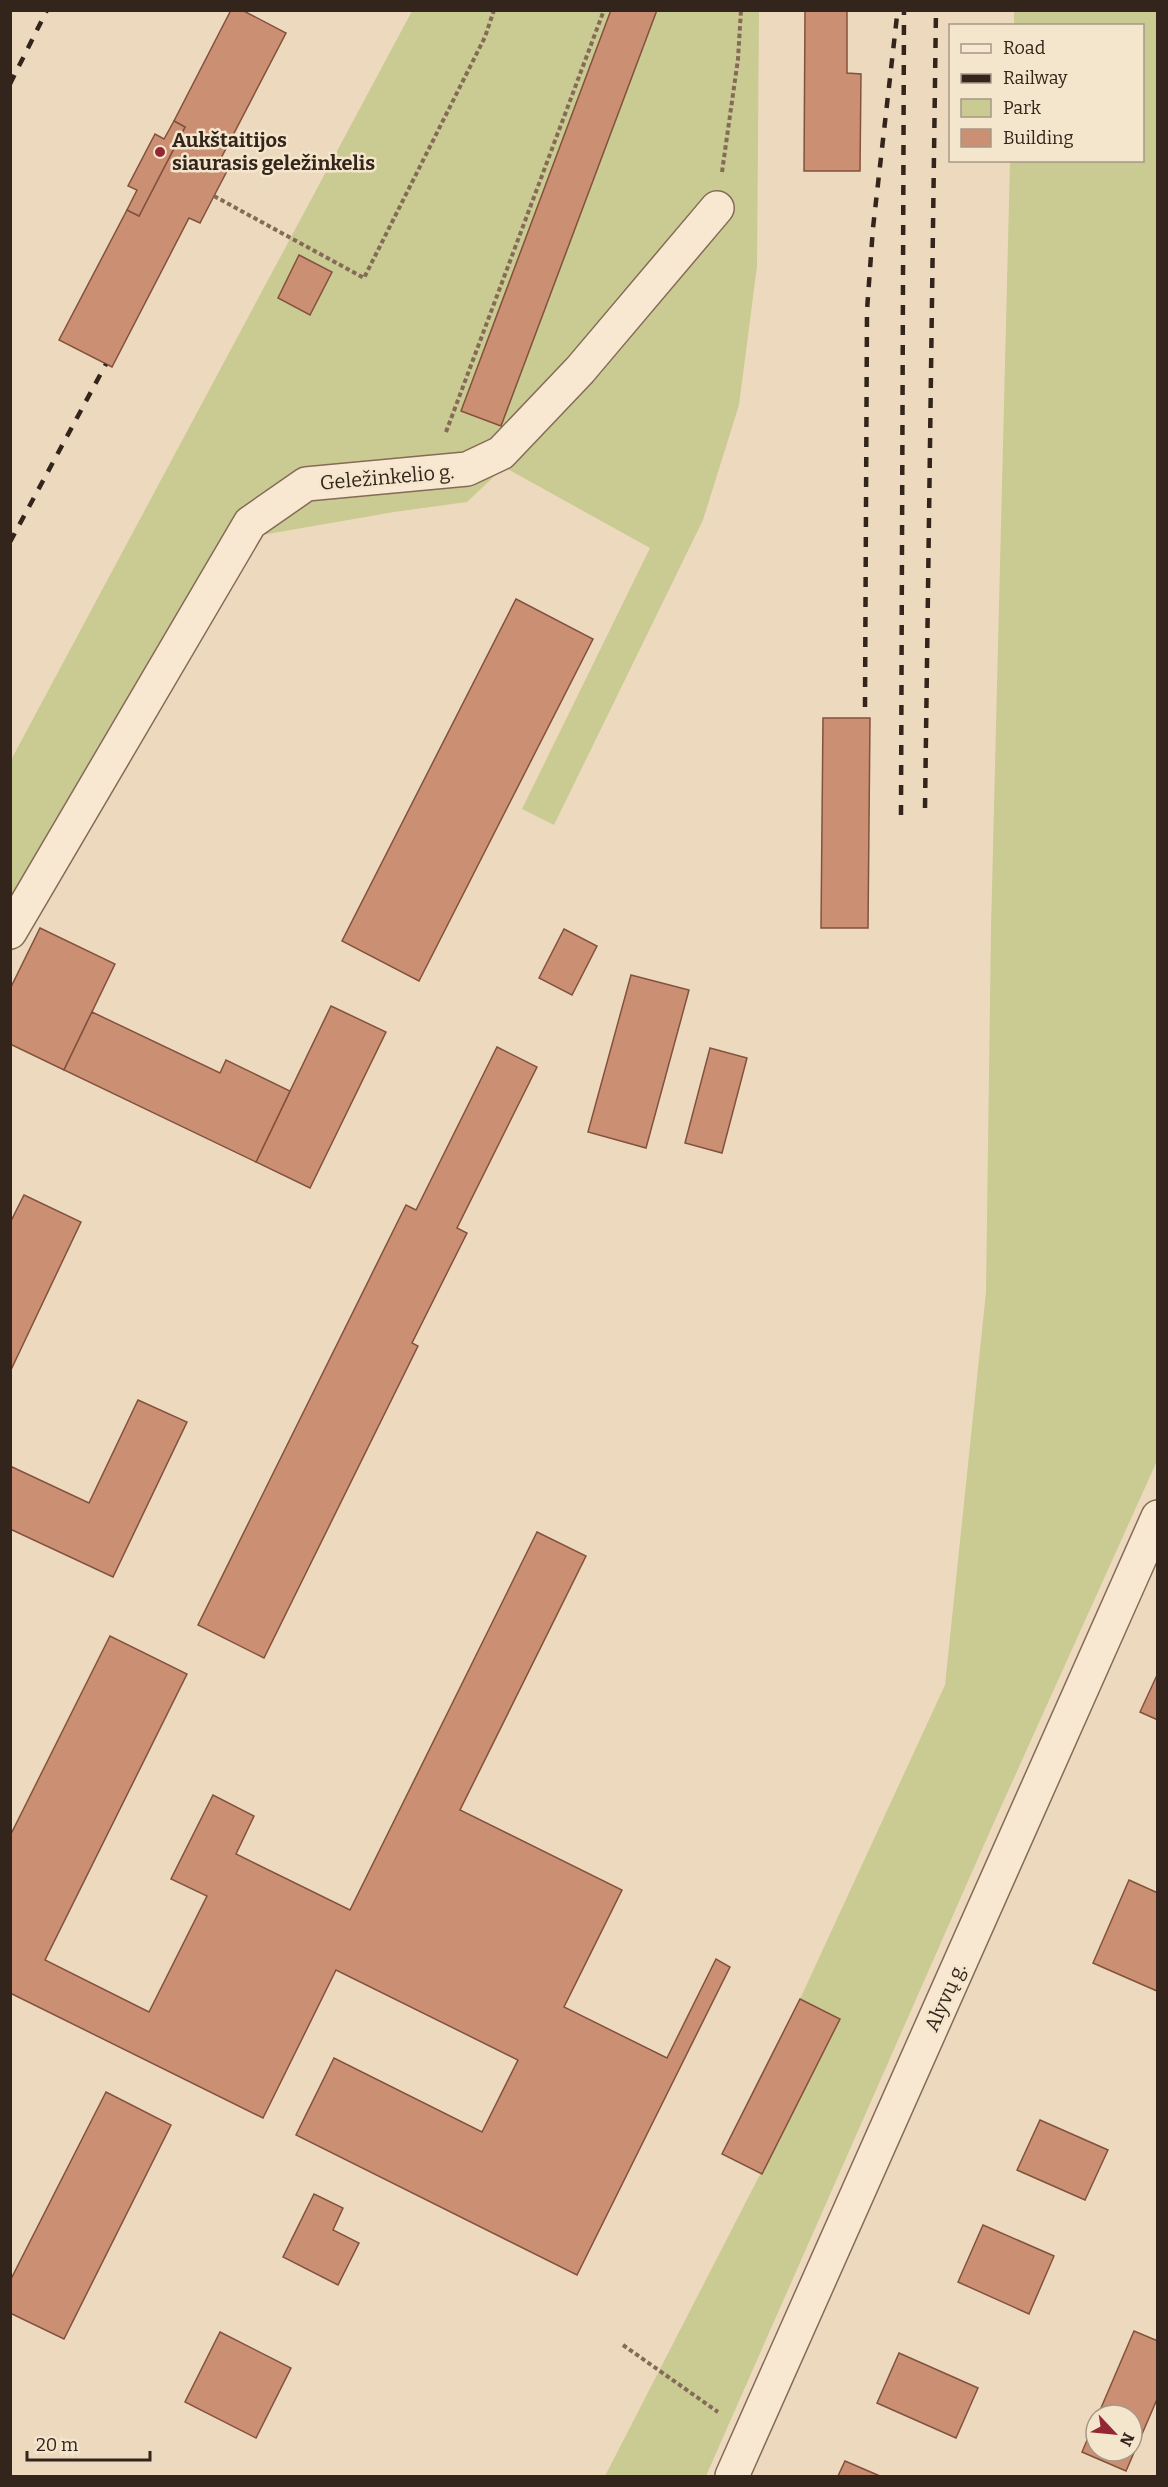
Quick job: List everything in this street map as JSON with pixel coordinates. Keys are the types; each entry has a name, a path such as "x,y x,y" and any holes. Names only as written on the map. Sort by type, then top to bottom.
{"street":[{"name":"Geležinkelio g.","path":"10,932 250,523 306,484 466,469 501,453 580,370 717,208"},
{"name":"Alyvų g.","path":"732,2476 1148,1565 1158,1517"}],"path":[{"path":"214,196 364,278 485,37 494,10"},
{"path":"431,472 604,10"},
{"path":"717,208 738,59 741,10"},
{"path":"623,2345 751,2435"}],"green space":[{"path":"412,11 759,11 757,266 739,405 703,520 554,825 522,809 650,548 504,467 467,502 262,535 11,918 11,760"},
{"path":"1014,11 1157,11 1157,1461 991,1829 706,2476 605,2476 840,2019 800,1999 945,1685 986,1292 991,928 1010,162 1144,162 1144,24 1014,24"}],"building":[{"path":"231,10 242,10 286,33 217,166 227,171 200,223 189,218 112,367 59,340 127,210 139,216 185,127 174,121"},
{"path":"611,10 657,10 501,426 461,411"},
{"path":"805,10 847,10 847,73 861,74 860,171 804,171"},
{"path":"174,121 185,127 139,216 127,210 137,190 128,186 155,134 164,139"},
{"path":"299,255 332,272 310,315 278,298"},
{"path":"516,599 593,639 419,981 342,941"},
{"path":"823,718 870,718 868,928 821,928"},
{"path":"40,928 115,964 64,1070 10,1044 10,989"},
{"path":"564,929 597,946 572,995 539,978"},
{"path":"631,975 689,990 646,1148 588,1132"},
{"path":"331,1006 386,1032 310,1188 256,1162"},
{"path":"92,1012 220,1073 226,1060 290,1091 256,1162 64,1070"},
{"path":"497,1047 537,1067 457,1228 467,1233 412,1343 418,1346 264,1658 198,1625 406,1205 416,1210"},
{"path":"710,1048 747,1058 722,1153 685,1143"},
{"path":"24,1195 81,1222 10,1372 10,1223"},
{"path":"138,1400 187,1422 113,1577 10,1529 10,1466 89,1503"},
{"path":"537,1532 586,1556 460,1810 622,1890 564,2007 667,2058 716,1959 730,1967 577,2275 296,2135 334,2058 482,2132 518,2060 336,1970 263,2118 10,1993 10,1836 110,1636 187,1674 45,1960 149,2012 207,1896 171,1879 213,1795 254,1816 236,1854 350,1910"},
{"path":"1158,1673 1158,1720 1140,1712"},
{"path":"1129,1880 1158,1893 1157,1991 1093,1963"},
{"path":"800,1999 840,2019 762,2174 722,2154"},
{"path":"106,2092 171,2125 64,2339 10,2313 10,2281"},
{"path":"1040,2120 1108,2150 1085,2200 1017,2170"},
{"path":"314,2194 343,2208 333,2230 359,2243 338,2285 283,2257"},
{"path":"983,2225 1054,2256 1029,2314 958,2282"},
{"path":"1134,2331 1158,2341 1158,2397 1144,2429 1144,2403 1103,2403"},
{"path":"220,2332 291,2368 256,2438 185,2402"},
{"path":"899,2353 978,2388 956,2438 877,2403"},
{"path":"845,2461 880,2476 838,2476"},
{"path":"1107,2463 1129,2463 1126,2471"}],"railway":[{"path":"10,84 47,10"},
{"path":"901,815 904,10"},
{"path":"925,808 936,10"},
{"path":"865,707 867,310 873,228 897,16"},
{"path":"10,542 106,364"}],"place":[{"name":"Aukštaitijos siaurasis geležinkelis","path":"160,152"}]}
